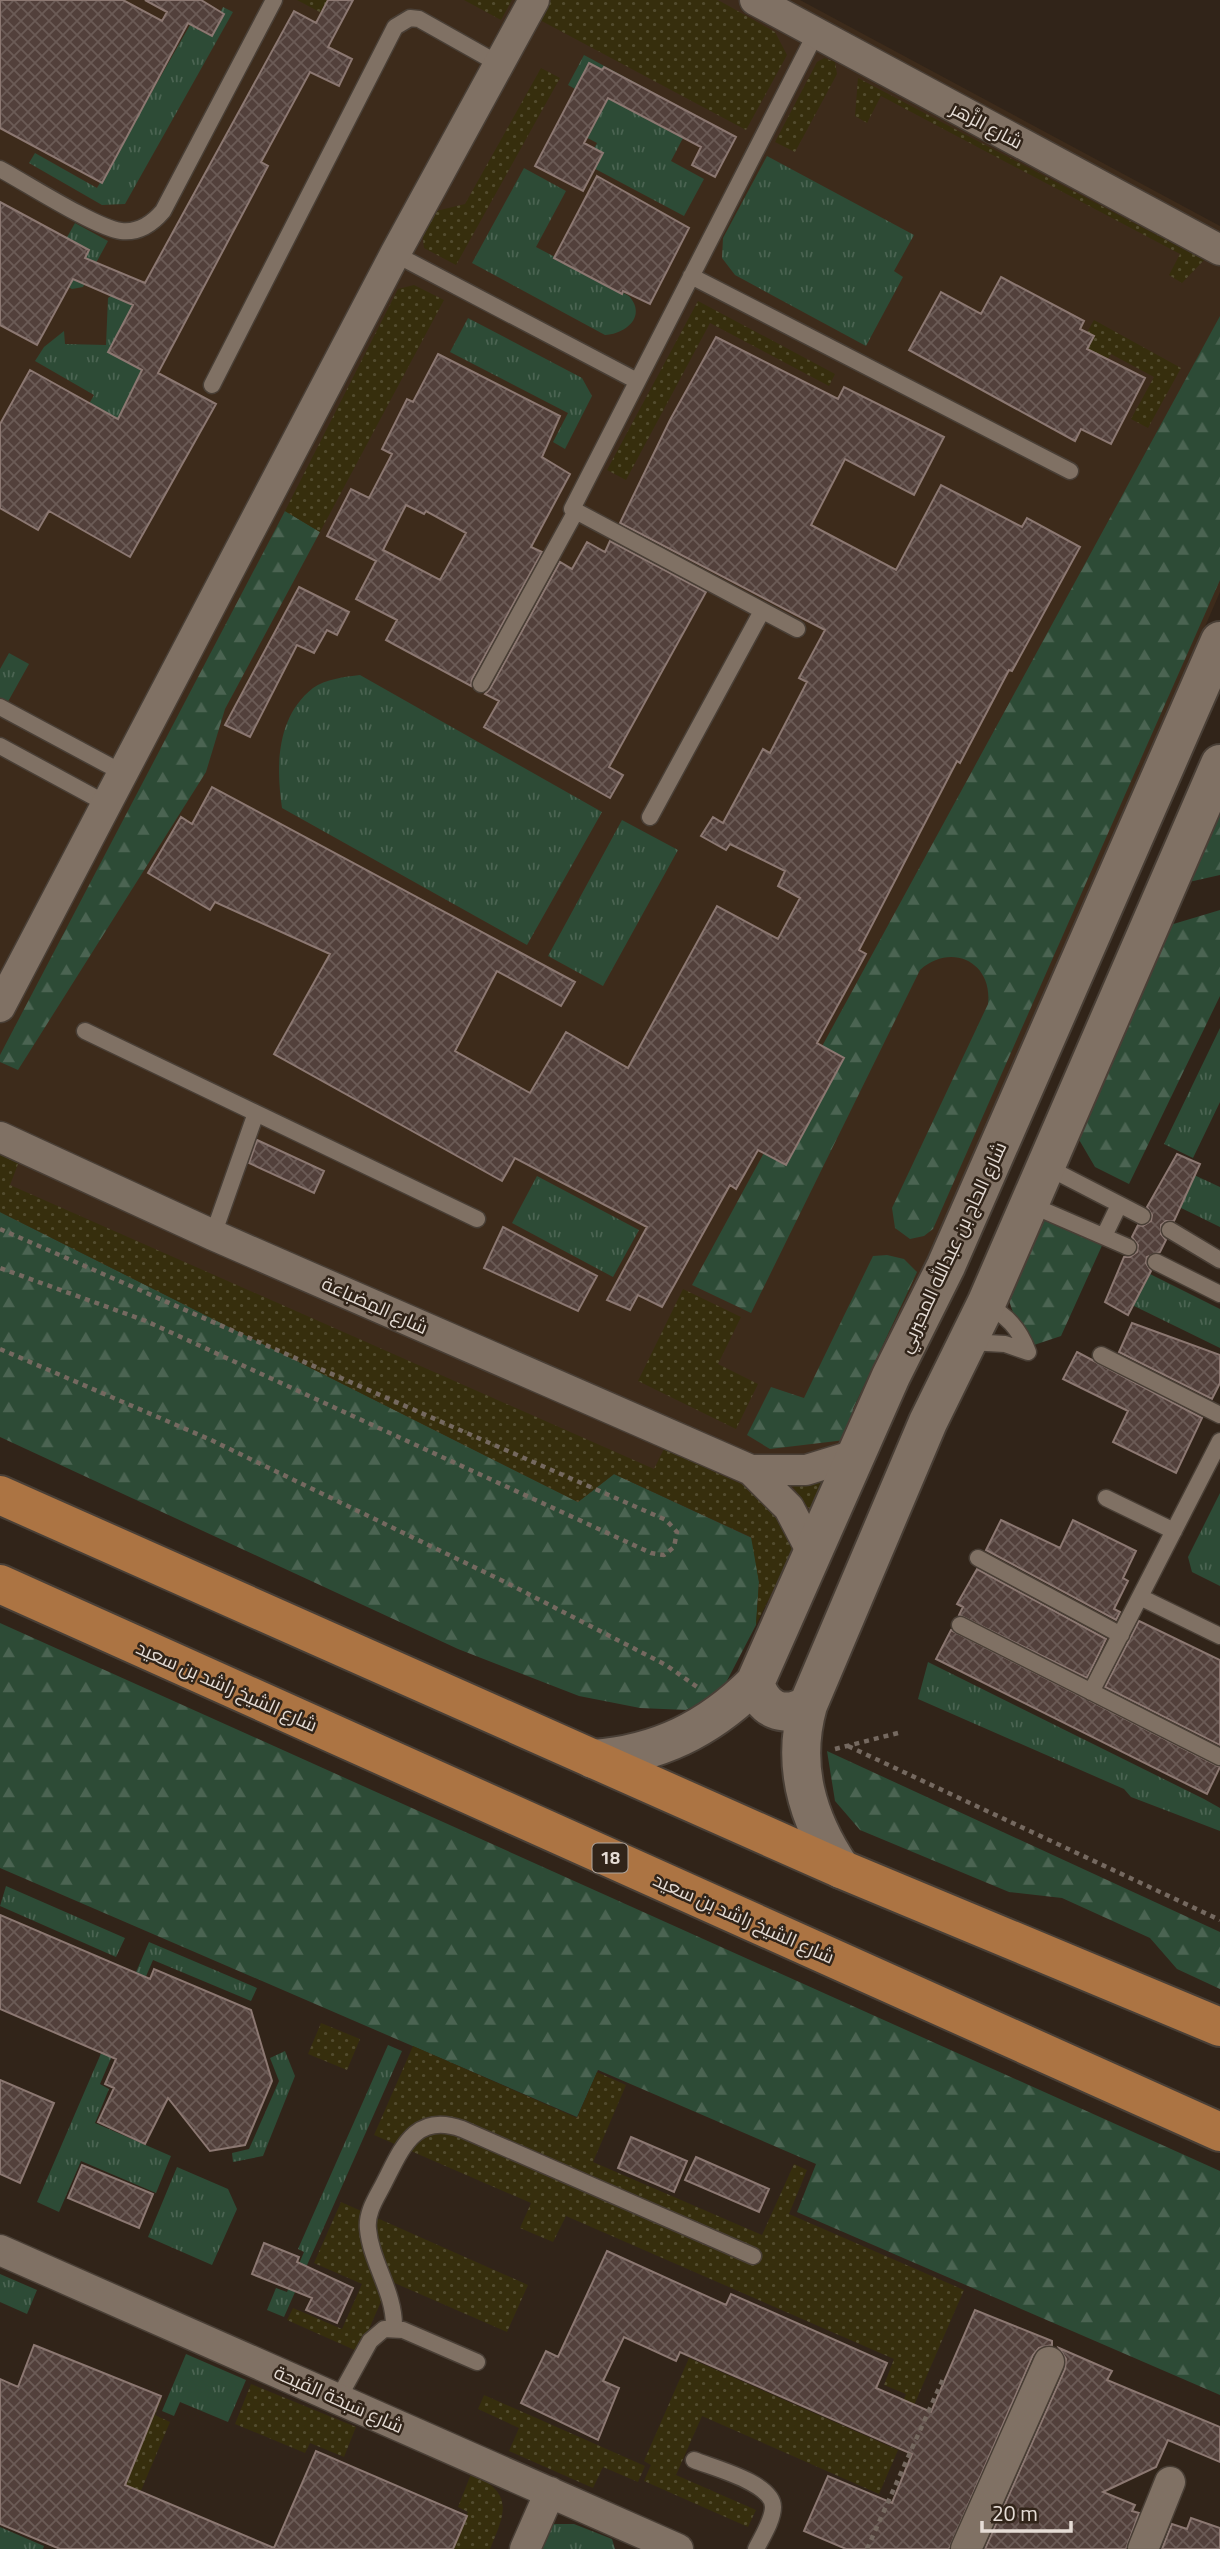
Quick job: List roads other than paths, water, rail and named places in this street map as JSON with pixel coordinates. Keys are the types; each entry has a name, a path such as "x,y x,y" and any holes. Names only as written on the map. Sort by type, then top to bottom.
{"main road":[{"path":"0,1495 841,1869 1220,2027"},
{"name":"شارع الشيخ راشد بن سعيد","path":"0,1584 1220,2132"}],"street":[{"path":"0,1007 395,254 534,0"},
{"name":"شارع الزَّهر","path":"755,0 1220,250"},
{"name":"شارع الحاج بن عبدالله المحيربي","path":"593,1759 645,1752 694,1732 716,1718 755,1683 814,1556 891,1377 946,1266 1220,641"},
{"path":"841,1869 813,1819 804,1791 800,1733 808,1705 929,1422 986,1304 1220,764"},
{"name":"شارع المِضباعة","path":"0,1137 213,1235 751,1470 789,1508 814,1556"},
{"name":"شارع المِضباعة","path":"751,1470 806,1471 858,1454"},
{"path":"755,1683 765,1704 775,1710 797,1711 808,1705"},
{"name":"شارع سَبخة الفَيحة","path":"0,2250 678,2549"},
{"path":"966,2549 1049,2362"},
{"path":"1143,2549 1170,2482"},
{"path":"525,2549 550,2492"}],"lane":[{"path":"0,169 107,227 130,231 149,224 163,211 274,0"},
{"path":"212,385 395,27 410,18 419,19 499,64"},
{"path":"797,629 572,509 816,33"},
{"path":"395,254 637,381"},
{"path":"691,276 1070,471"},
{"path":"481,684 576,511"},
{"path":"650,817 762,611"},
{"path":"0,708 122,773"},
{"path":"0,746 107,804"},
{"path":"85,1031 477,1219"},
{"path":"213,1235 256,1113"},
{"path":"1045,1166 1142,1216"},
{"path":"1029,1204 1128,1247"},
{"path":"1104,1236 1119,1205"},
{"path":"1170,1230 1216,1258 1197,1283"},
{"path":"1156,1262 1220,1294"},
{"path":"967,1342 1004,1344 1028,1352 1016,1327 1004,1314 986,1304"},
{"path":"1101,1355 1220,1415"},
{"path":"1091,1692 1220,1441"},
{"path":"1107,1498 1174,1531"},
{"path":"978,1558 1121,1635"},
{"path":"1140,1597 1220,1636"},
{"path":"960,1625 1220,1757"},
{"path":"394,2328 391,2297 368,2231 369,2216 402,2147 418,2130 429,2126 440,2124 462,2129 752,2256"},
{"path":"338,2399 370,2341 384,2329 394,2328 477,2362"},
{"path":"694,2460 759,2486 770,2496 773,2510 756,2549"}]}
